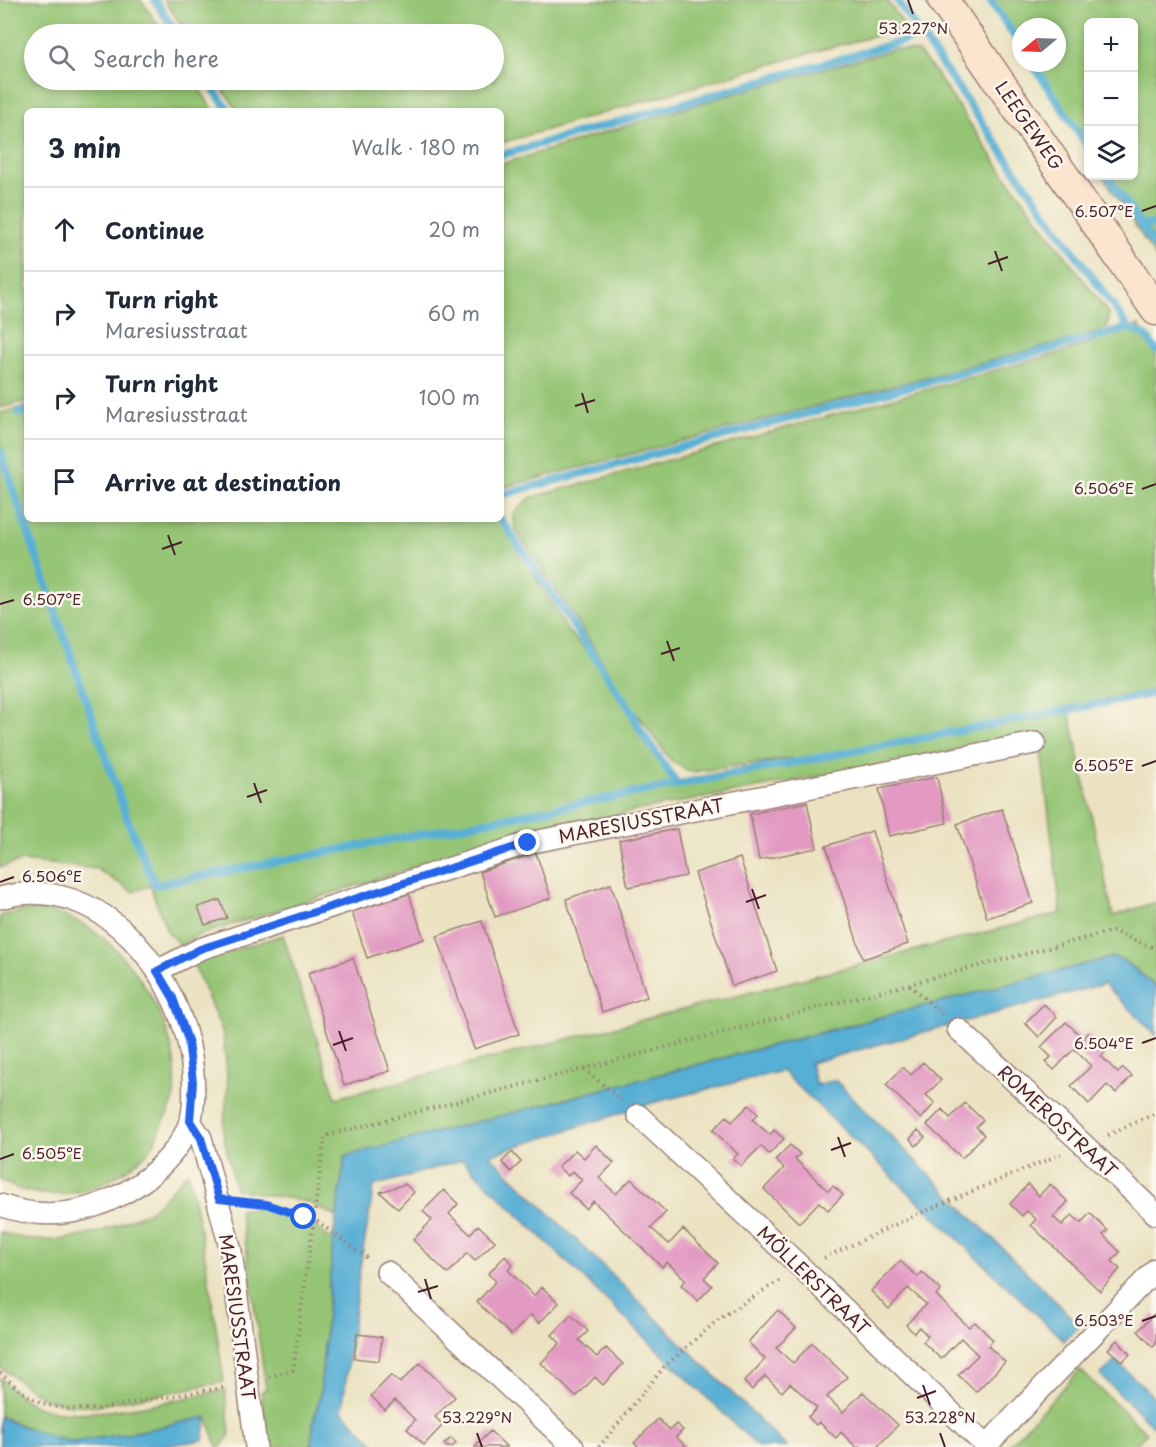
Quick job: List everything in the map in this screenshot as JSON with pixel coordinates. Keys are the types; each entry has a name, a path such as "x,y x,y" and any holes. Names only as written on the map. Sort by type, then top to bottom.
{"main road":[{"name":"LEEGEWEG","path":"943,0 1156,310"}],"street":[{"name":"MARESIUSSTRAAT","path":"157,971 200,949 528,843 1035,743"},
{"path":"0,898 20,893 42,893 64,897 103,914 121,929 157,971 173,998 188,1040 193,1082 190,1121 182,1138 158,1168 144,1181 124,1194 103,1204 59,1215 38,1215 0,1205"},
{"name":"ROMEROSTRAAT","path":"958,1029 1156,1214"},
{"name":"MÖLLERSTRAAT","path":"638,1115 803,1269 987,1447"},
{"name":"MARESIUSSTRAAT","path":"190,1121 201,1138 231,1251 256,1447"},
{"path":"987,1447 1156,1269"},
{"path":"387,1272 573,1447"}],"path":[{"path":"0,1373 21,1391 42,1404 68,1409 96,1409 248,1383 292,1370 325,1137 1113,931 1156,949"},
{"path":"909,984 958,1029"},
{"path":"583,1069 638,1115"},
{"path":"916,1215 960,1197"},
{"path":"219,1199 266,1204 315,1220 387,1272"},
{"path":"599,1447 664,1367 696,1340"}],"green space":[{"path":"0,0 141,0 157,24 24,24 24,90 200,90 212,108 24,108 24,402 0,408"},
{"path":"164,0 887,0 906,28 813,52 504,142 504,108 236,108 223,90 504,90 504,24 180,24"},
{"path":"989,0 1156,0 1156,258 1106,180 1138,180 1138,18 1084,18 1084,147 1036,72 1066,72 1066,18 1012,18 1012,35"},
{"path":"895,49 918,52 935,72 1002,171 1109,314 1107,328 1069,340 504,487 504,163 715,99"},
{"path":"1139,325 1156,350 1156,689 1068,706 1113,916 1156,902 1156,987 1125,961 1113,957 346,1156 337,1217 308,1202 235,1189 223,1133 228,1087 223,1033 193,963 283,935 336,1098 1061,913 1039,735 533,830 196,936 181,946 167,931 150,886 133,892 97,869 23,861 0,867 0,413 24,407 24,522 502,522 568,631 604,669 632,712 639,728 678,781 793,758 691,772 672,762 620,691 579,624 515,529 513,514 530,498 1066,351"},
{"path":"40,909 67,917 91,929 109,943 142,982 156,1005 166,1030 173,1054 176,1079 172,1105 147,1153 117,1176 85,1190 68,1194 33,1193 0,1180 0,916"},
{"path":"188,1172 204,1250 224,1382 94,1406 70,1405 43,1398 0,1367 0,1232 33,1240 50,1240 100,1232 150,1211"},
{"path":"239,1209 267,1209 306,1221 333,1240 320,1396 314,1419 311,1447 268,1447 261,1392 266,1389"},
{"path":"1080,1370 1147,1433 1133,1447 1013,1447 1010,1444"},
{"path":"0,1378 33,1405 51,1411 74,1413 127,1409 225,1390 230,1434 221,1447 218,1447 207,1418 73,1442 55,1438 0,1416"}],"water":[{"path":"1113,957 1125,961 1156,987 1156,1035 1104,984 810,1063 816,1085 835,1080 1079,1325 1064,1341 782,1071 652,1103 490,1155 787,1447 758,1447 462,1160 374,1186 360,1268 342,1411 378,1447 311,1447 314,1419 320,1396 333,1240 345,1156"},
{"path":"1116,1361 1156,1399 1156,1429 1100,1375"},
{"path":"0,1416 55,1438 73,1442 207,1417 203,1440 157,1447 0,1447"}],"building":[{"path":"937,777 947,823 889,836 879,789"},
{"path":"807,802 817,848 759,860 750,814"},
{"path":"1002,809 1033,903 987,918 957,824"},
{"path":"677,829 686,876 628,887 619,840"},
{"path":"872,831 908,944 863,959 826,846"},
{"path":"536,853 551,898 495,917 480,872"},
{"path":"740,858 777,971 732,986 695,873"},
{"path":"611,884 647,997 602,1012 566,899"},
{"path":"409,894 424,939 367,958 352,912"},
{"path":"220,900 227,918 205,925 198,907"},
{"path":"482,921 519,1034 474,1049 437,936"},
{"path":"353,958 390,1071 344,1085 308,973"},
{"path":"1044,1004 1057,1017 1039,1037 1025,1023"},
{"path":"1066,1022 1083,1038 1088,1033 1106,1051 1101,1056 1118,1073 1123,1068 1132,1076 1116,1093 1107,1085 1089,1104 1071,1086 1091,1066 1074,1049 1054,1070 1046,1062 1051,1057 1041,1047"},
{"path":"923,1062 941,1080 926,1095 935,1103 921,1119 886,1085 903,1067 911,1075"},
{"path":"965,1103 983,1120 976,1127 984,1135 962,1158 927,1125 942,1109 950,1118"},
{"path":"749,1105 758,1114 753,1120 770,1135 774,1130 784,1139 769,1154 761,1146 741,1166 733,1159 738,1154 713,1130 727,1116 732,1122"},
{"path":"918,1130 925,1137 916,1146 910,1139"},
{"path":"596,1145 614,1163 599,1178 616,1194 631,1179 666,1212 651,1228 669,1244 683,1229 718,1263 704,1278 712,1286 698,1301 681,1285 686,1280 667,1262 662,1267 593,1201 586,1209 569,1193 582,1180 573,1171 568,1176 558,1167 575,1150 584,1158"},
{"path":"790,1145 800,1154 795,1159 828,1191 833,1186 843,1195 828,1210 819,1202 799,1223 764,1189 784,1168 775,1160"},
{"path":"512,1152 521,1162 511,1172 502,1162"},
{"path":"405,1184 414,1192 398,1209 380,1192"},
{"path":"1028,1184 1039,1196 1050,1184 1068,1202 1053,1217 1062,1225 1072,1215 1081,1223 1090,1213 1108,1231 1103,1235 1120,1252 1112,1261 1120,1269 1100,1291 1031,1225 1036,1219 1027,1211 1022,1216 1010,1204"},
{"path":"444,1190 458,1204 449,1214 470,1234 478,1225 495,1241 475,1261 467,1253 448,1274 413,1240 432,1220 423,1211"},
{"path":"505,1256 513,1265 508,1270 534,1296 542,1287 559,1303 539,1323 531,1315 511,1335 477,1302 496,1281 488,1274"},
{"path":"900,1261 918,1277 922,1272 941,1290 936,1295 952,1311 969,1327 975,1322 993,1340 988,1346 1005,1362 976,1392 958,1375 978,1355 961,1338 941,1359 923,1342 928,1336 919,1327 914,1333 906,1325 926,1304 908,1288 889,1309 871,1291"},
{"path":"778,1310 796,1328 776,1348 793,1363 812,1343 847,1377 827,1397 843,1412 863,1392 898,1425 878,1446 880,1447 856,1447 841,1432 836,1438 819,1422 816,1425 808,1417 817,1408 790,1383 782,1392 765,1376 752,1390 744,1382 765,1359 748,1342"},
{"path":"1154,1314 1156,1316 1156,1344 1153,1347 1138,1331"},
{"path":"571,1315 588,1331 579,1340 597,1357 606,1348 623,1364 603,1385 595,1377 576,1397 541,1363 560,1343 552,1335"},
{"path":"357,1334 382,1337 379,1361 354,1358"},
{"path":"1117,1340 1130,1354 1122,1362 1108,1349"},
{"path":"420,1363 455,1397 435,1417 443,1425 424,1445 407,1429 415,1420 395,1400 385,1410 371,1396 391,1375 400,1383"},
{"path":"658,1419 670,1430 676,1424 683,1430 676,1437 687,1447 639,1447 634,1443"},
{"path":"490,1431 507,1447 475,1447"},
{"path":"451,1438 456,1443 452,1447 447,1447 444,1444"}],"waterway":[{"path":"155,0 171,24"},
{"path":"897,0 1015,170 1129,328 1146,336 1156,350"},
{"path":"990,0 1012,33"},
{"path":"504,154 921,36"},
{"path":"1038,72 1084,141"},
{"path":"214,90 227,108"},
{"path":"1111,180 1156,248"},
{"path":"1142,226 1156,223"},
{"path":"504,494 1129,328"},
{"path":"19,413 24,412"},
{"path":"0,451 24,520"},
{"path":"25,522 129,824 155,885 1156,693"},
{"path":"503,522 632,712 639,728 677,784"}],"route":[{"path":"304,1217 266,1204 219,1199 201,1138 190,1121 193,1082 188,1040 173,998 157,971 200,949 528,843"}]}
